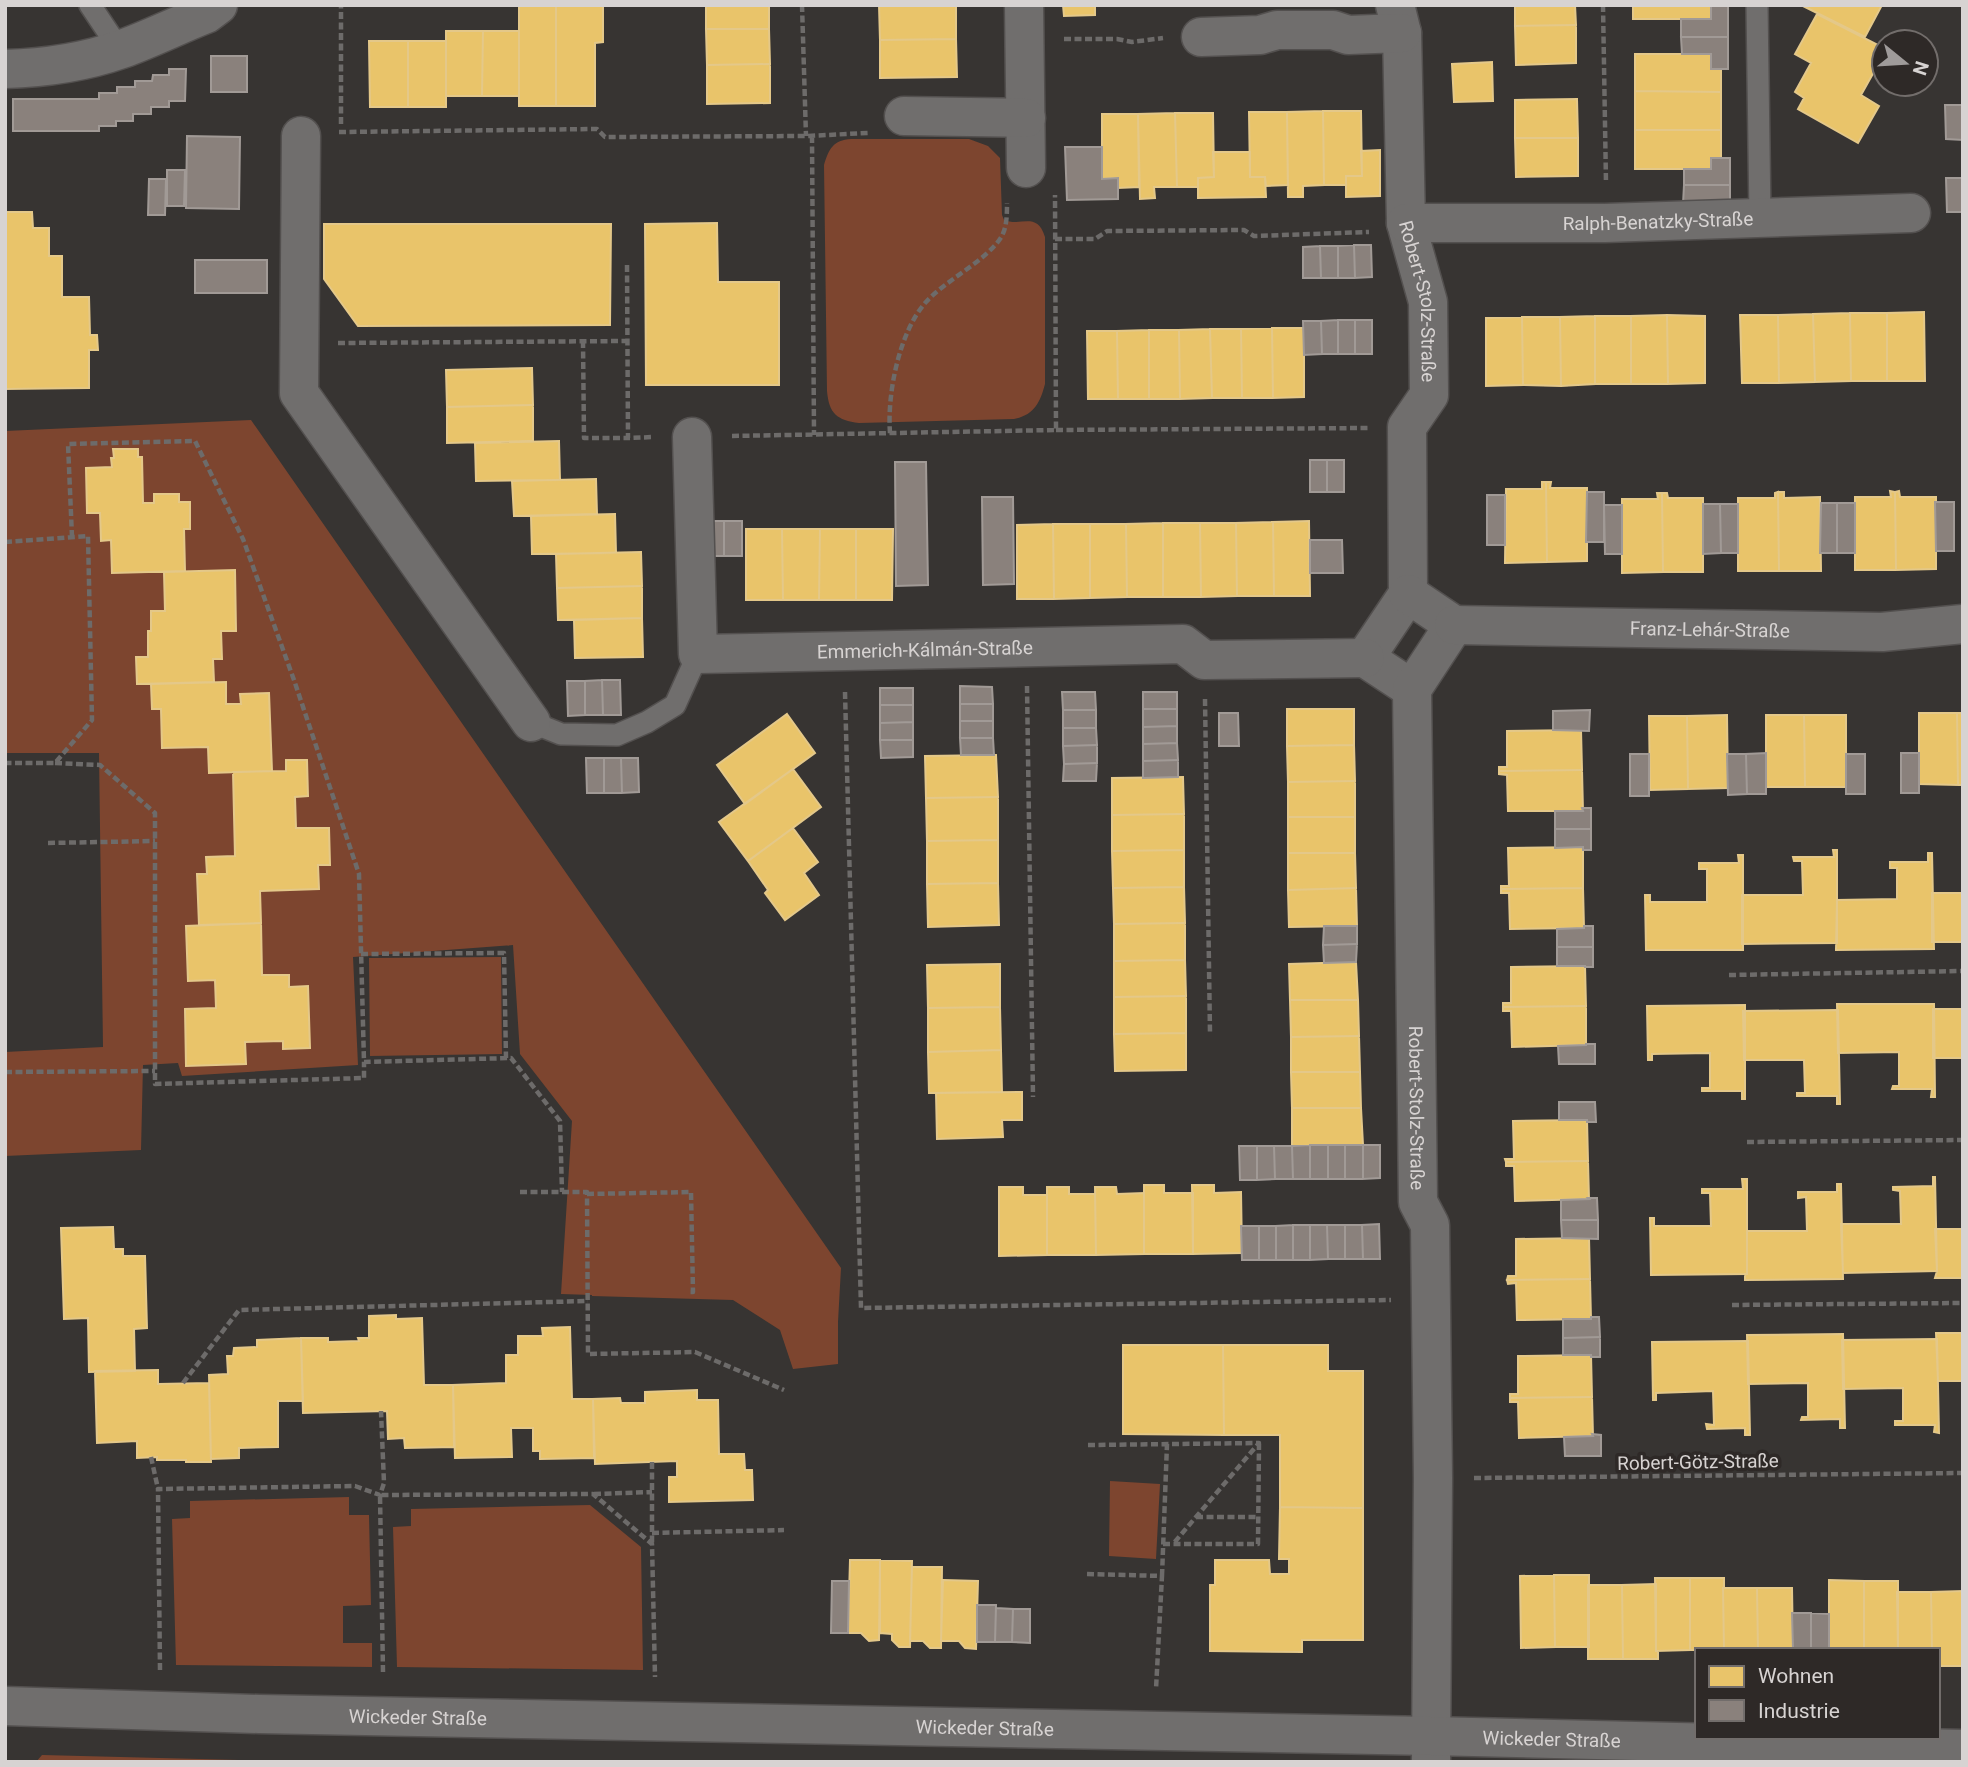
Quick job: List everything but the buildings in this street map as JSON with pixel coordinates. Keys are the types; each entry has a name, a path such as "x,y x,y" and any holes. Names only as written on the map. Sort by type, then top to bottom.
{"street":[{"path":"5,69 72,62 120,50 206,14 218,5"},
{"path":"1201,37 1260,35 1277,30 1334,30 1348,35 1398,19"},
{"name":"Robert-Stolz-Straße","path":"1398,19 1406,223 1428,302 1429,395 1407,427"},
{"path":"1025,23 1026,168"},
{"path":"905,116 1026,118"},
{"path":"301,136 299,393 531,722"},
{"name":"Ralph-Benatzky-Straße","path":"1406,223 1605,223 1911,212"},
{"path":"1407,427 1408,594 1365,657 1412,689 1454,625 1408,594"},
{"path":"692,437 698,654"},
{"name":"Franz-Lehár-Straße","path":"1454,625 1882,632 1963,624"},
{"name":"Emmerich-Kálmán-Straße","path":"698,654 1182,644 1205,660 1365,657"},
{"name":"Robert-Stolz-Straße","path":"1412,689 1418,1202 1430,1225 1433,1478 1431,1749"},
{"name":"Wickeder Straße","path":"5,1706 1431,1749 1963,1749"}],"lane":[{"path":"90,5 120,50"},
{"path":"1757,5 1760,218"},
{"path":"531,722 561,734 617,735 647,722 675,705 698,654"}],"path":[{"path":"341,5 341,132"},
{"path":"802,5 809,136 814,435"},
{"path":"1603,5 1605,223"},
{"path":"1025,23 1132,42 1164,37 1201,37"},
{"path":"301,136 341,132 597,129 605,137 809,136 890,132 905,116"},
{"path":"890,433 891,390 901,348 924,303 989,251 1001,238 1006,225 1007,187 1026,168 1055,181 1056,430"},
{"path":"1055,239 1095,239 1107,231 1244,230 1254,236 1380,232 1406,223"},
{"path":"627,265 628,438"},
{"path":"583,341 584,438 1407,427"},
{"path":"300,343 627,341"},
{"path":"5,763 100,765 155,813 155,1084 364,1078 359,874 243,539 195,441 68,444 72,537"},
{"path":"5,542 88,536 92,720 55,763"},
{"path":"1026,647 1033,1097"},
{"path":"845,650 861,1308 1430,1299"},
{"path":"1205,660 1210,1033"},
{"path":"48,843 155,841"},
{"path":"362,954 504,953 506,1058"},
{"path":"1729,975 1963,971"},
{"path":"362,989 369,988"},
{"path":"364,1062 442,1057 510,1058 560,1121 562,1192"},
{"path":"5,1072 155,1072"},
{"path":"1747,1142 1963,1140"},
{"path":"520,1192 691,1192 691,1292"},
{"path":"587,1194 588,1354 695,1352 783,1390"},
{"path":"183,1383 239,1310 588,1301"},
{"path":"1732,1305 1963,1303"},
{"path":"381,1411 384,1483 380,1495 383,1672"},
{"path":"1088,1445 1259,1443"},
{"path":"1173,1544 1259,1443"},
{"path":"1163,1544 1258,1544 1259,1443"},
{"path":"1156,1689 1167,1444"},
{"path":"151,1457 158,1489 160,1670"},
{"path":"652,1462 655,1677"},
{"name":"Robert-Götz-Straße","path":"1433,1478 1963,1474"},
{"path":"158,1489 355,1486 380,1495 652,1492"},
{"path":"593,1494 652,1544"},
{"path":"1195,1517 1258,1517"},
{"path":"652,1533 784,1531"},
{"path":"1087,1574 1162,1576"}],"shaded area":[{"path":"969,139 988,146 1000,158 1004,220 1038,224 1045,237 1045,384 1041,397 1027,415 1014,419 859,423 840,418 832,410 827,391 824,165 833,146 840,141"},
{"path":"251,420 841,1268 838,1364 793,1369 780,1330 733,1300 561,1294 572,1121 520,1054 513,945 353,957 358,1065 182,1076 178,1063 143,1065 141,1150 5,1156 5,1052 103,1047 99,753 5,753 5,431"},
{"path":"501,957 502,1054 370,1056 369,958"},
{"path":"1110,1481 1160,1484 1156,1559 1109,1556"},
{"path":"349,1497 349,1515 369,1515 371,1605 343,1606 343,1643 372,1643 372,1667 176,1665 172,1519 190,1518 190,1501"},
{"path":"590,1505 641,1547 643,1670 397,1667 393,1527 411,1526 411,1509"},
{"path":"42,1755 239,1760 239,1762 36,1762"}]}
